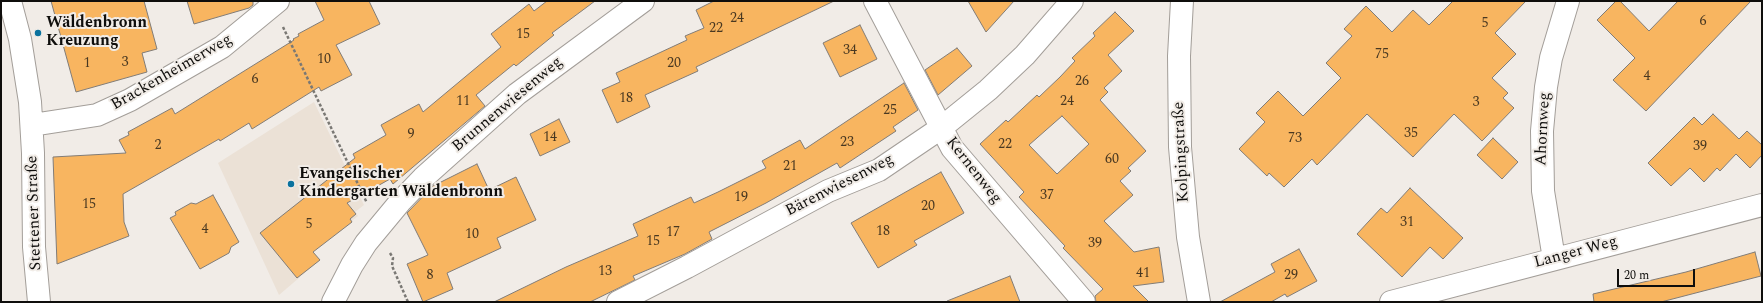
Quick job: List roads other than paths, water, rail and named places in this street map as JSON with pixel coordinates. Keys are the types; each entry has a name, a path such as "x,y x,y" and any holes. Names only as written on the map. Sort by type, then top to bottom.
{"street":[{"name":"Stettener Straße","path":"10,1 20,39 27,77 32,125 34,240 39,302"},
{"name":"Brunnenwiesenweg","path":"333,302 358,253 378,227 423,178 517,94 643,1"},
{"name":"Kernenweg","path":"875,1 952,148 1084,302"},
{"name":"Bärenwiesenweg","path":"618,302 687,267 828,191 880,170 941,128 1006,73 1072,1"},
{"name":"Kolpingstraße","path":"1182,1 1179,56 1180,147 1188,237 1199,302"},
{"name":"Ahornweg","path":"1554,259 1541,172 1542,131 1546,87 1551,58 1568,1"},
{"name":"Brackenheimerweg","path":"32,125 97,115 130,100 222,46 275,4"},
{"name":"Langer Weg","path":"1391,302 1762,205"}],"place":[{"name":"Wäldenbronn Kreuzung","path":"38,33"},
{"name":"Evangelischer Kindergarten Wäldenbronn","path":"291,184"}]}
